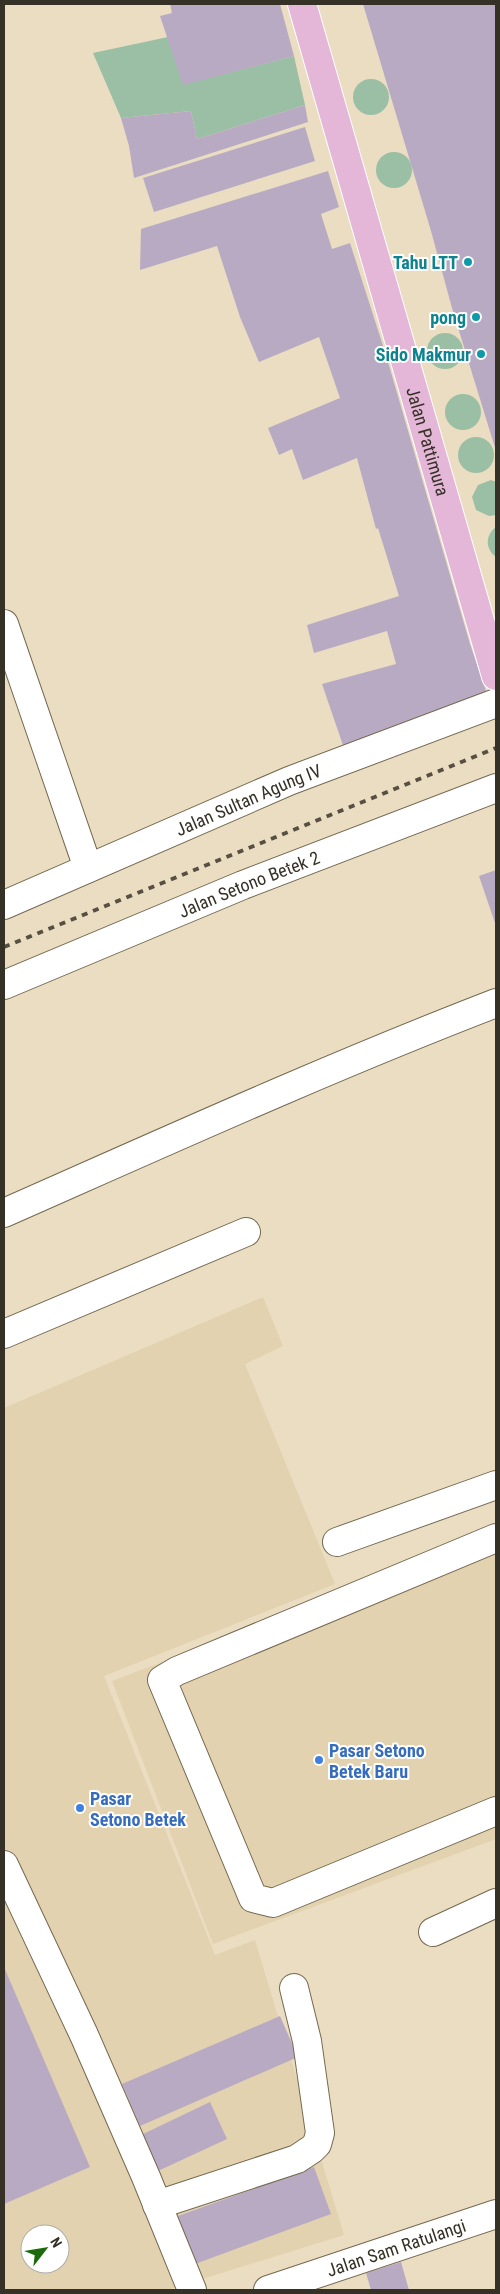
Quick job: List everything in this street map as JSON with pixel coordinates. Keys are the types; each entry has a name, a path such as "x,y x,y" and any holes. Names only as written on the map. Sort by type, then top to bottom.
{"main road":[{"name":"Jalan Pattimura","path":"302,4 496,676"}],"street":[{"path":"4,624 88,868"},
{"name":"Jalan Sultan Agung IV","path":"4,905 289,781 496,704"},
{"name":"Jalan Setono Betek 2","path":"4,985 243,885 496,788"},
{"path":"4,1212 234,1111 426,1030 496,1003"},
{"path":"4,1334 246,1232"},
{"path":"336,1542 496,1486"},
{"path":"496,1538 186,1668 162,1680 252,1898 273,1903 496,1811"},
{"path":"4,1865 84,2035 192,2290"},
{"path":"433,1932 496,1903"},
{"path":"157,2205 297,2158 316,2144 320,2133 307,2041 294,1988"},
{"name":"Jalan Sam Ratulangi","path":"268,2290 496,2214"}],"shaded area":[{"name":"Pasar Setono Betek","path":"263,1297 283,1346 245,1364 335,1584 104,1676 215,1955 255,1940 344,2235 167,2290 4,2290 4,1408"},
{"name":"Pasar Setono Betek Baru","path":"496,1536 496,1839 213,1944 112,1681"}],"green space":[{"path":"168,37 184,84 294,56 305,105 197,139 191,111 121,118 93,53"},
{"path":"371,79 383,85 389,97 383,109 371,115 359,109 353,97 359,85"},
{"path":"394,152 407,157 412,170 407,183 394,188 381,183 376,170 381,157"},
{"path":"445,333 457,339 463,351 457,363 445,369 433,363 427,351 433,339"},
{"path":"463,394 475,400 481,412 475,424 463,430 451,424 445,412 451,400"},
{"path":"476,437 488,443 494,455 488,467 476,473 464,467 458,455 464,443"},
{"path":"491,480 496,482 496,515 489,516 476,510 472,497 478,485"},
{"path":"496,527 496,557 488,546 488,538"}],"building":[{"path":"170,4 280,4 294,56 183,85 160,16 172,13"},
{"path":"363,4 496,4 496,451 452,308"},
{"path":"305,105 308,122 134,178 129,146 121,118 191,111 197,139"},
{"path":"305,127 315,161 154,212 143,178"},
{"path":"328,171 339,207 321,214 332,249 350,243 386,355 470,644 486,691 347,757 322,684 396,664 387,631 314,653 307,625 399,596 378,528 376,529 357,458 303,480 292,449 279,455 268,428 340,398 319,337 259,362 240,317 217,246 140,270 141,229"},
{"path":"496,870 496,926 479,876"},
{"path":"4,1967 90,2167 4,2204"},
{"path":"280,2016 298,2057 140,2126 122,2084"},
{"path":"210,2102 227,2139 158,2171 141,2135"},
{"path":"314,2167 331,2214 195,2264 178,2216"},
{"path":"401,2262 409,2290 371,2290 366,2273"}],"railway":[{"path":"4,947 496,748"}],"place":[{"name":"Tahu LTT","path":"468,262"},
{"name":"pong","path":"476,317"},
{"name":"Sido Makmur","path":"481,354"},
{"name":"Pasar Setono Betek Baru","path":"319,1760"},
{"name":"Pasar Setono Betek","path":"80,1808"}]}
